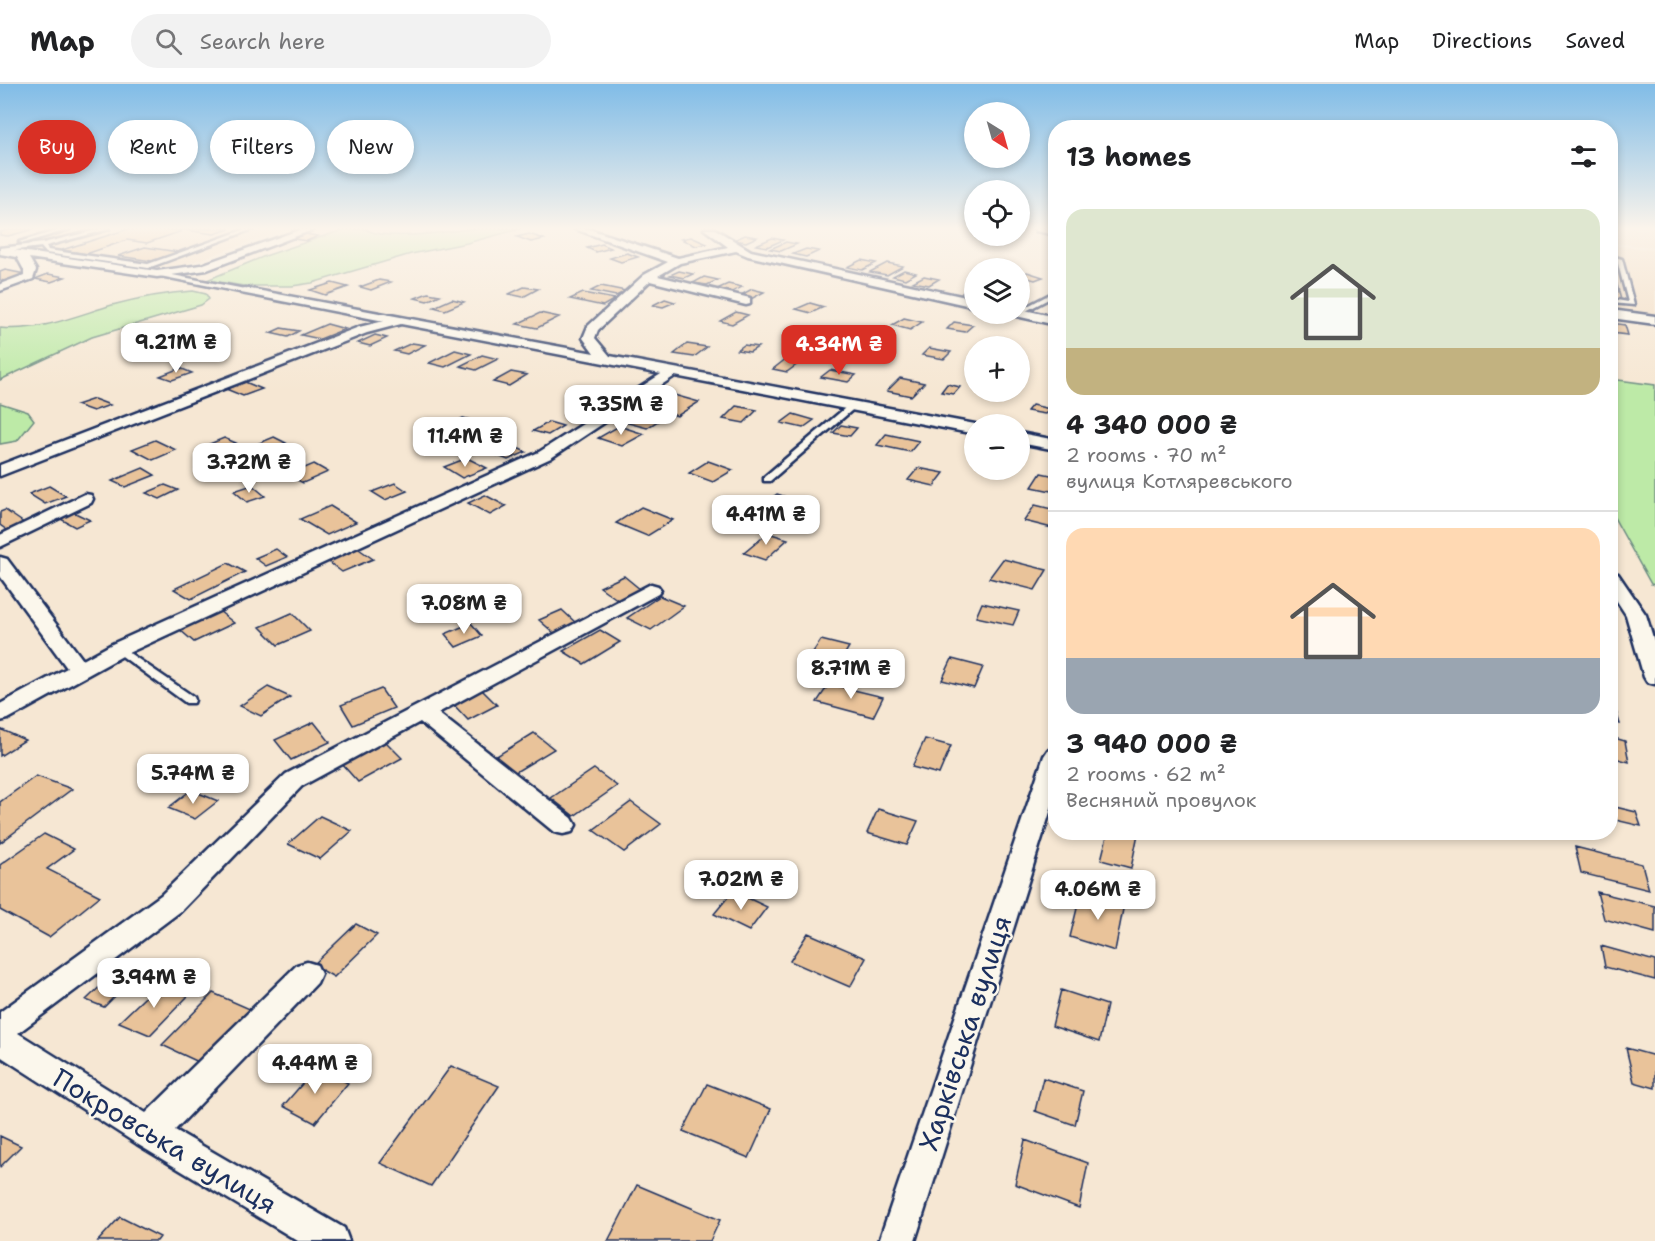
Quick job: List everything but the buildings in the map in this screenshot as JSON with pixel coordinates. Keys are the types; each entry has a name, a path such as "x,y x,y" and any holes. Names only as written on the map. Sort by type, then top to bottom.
{"street":[{"path":"0,288 15,283"},
{"path":"606,360 589,338 592,329 643,283"},
{"path":"669,283 746,301"},
{"path":"884,283 964,301"},
{"path":"245,291 964,427"},
{"path":"1030,315 1048,319"},
{"path":"1618,315 1655,320"},
{"path":"0,471 363,330 405,320"},
{"path":"0,714 118,649 545,455 671,372"},
{"path":"1030,440 1048,443"},
{"path":"0,542 85,499"},
{"path":"0,563 79,669"},
{"path":"1618,586 1646,617 1655,677"},
{"path":"0,1029 171,903 294,780 651,590"},
{"path":"422,712 563,825"},
{"name":"Харківська вулиця","path":"897,1241 1048,780"},
{"path":"149,1133 307,974"},
{"name":"Покровська вулиця","path":"0,1039 149,1133 331,1241"}],"lane":[{"path":"204,283 245,291"},
{"path":"1618,302 1632,304 1626,283"},
{"path":"1030,307 1048,297"},
{"path":"767,479 854,405"},
{"path":"118,649 190,700"}],"shaded area":[{"path":"1618,283 1655,283 1655,314 1618,309"}],"green space":[{"path":"225,283 312,283 292,286 244,286"},
{"path":"193,291 206,294 209,299 201,305 92,337 0,380 0,328 29,328 132,300"},
{"path":"1618,380 1655,385 1655,585 1651,584 1618,525"},
{"path":"0,403 28,412 34,420 17,441 0,444"}]}
